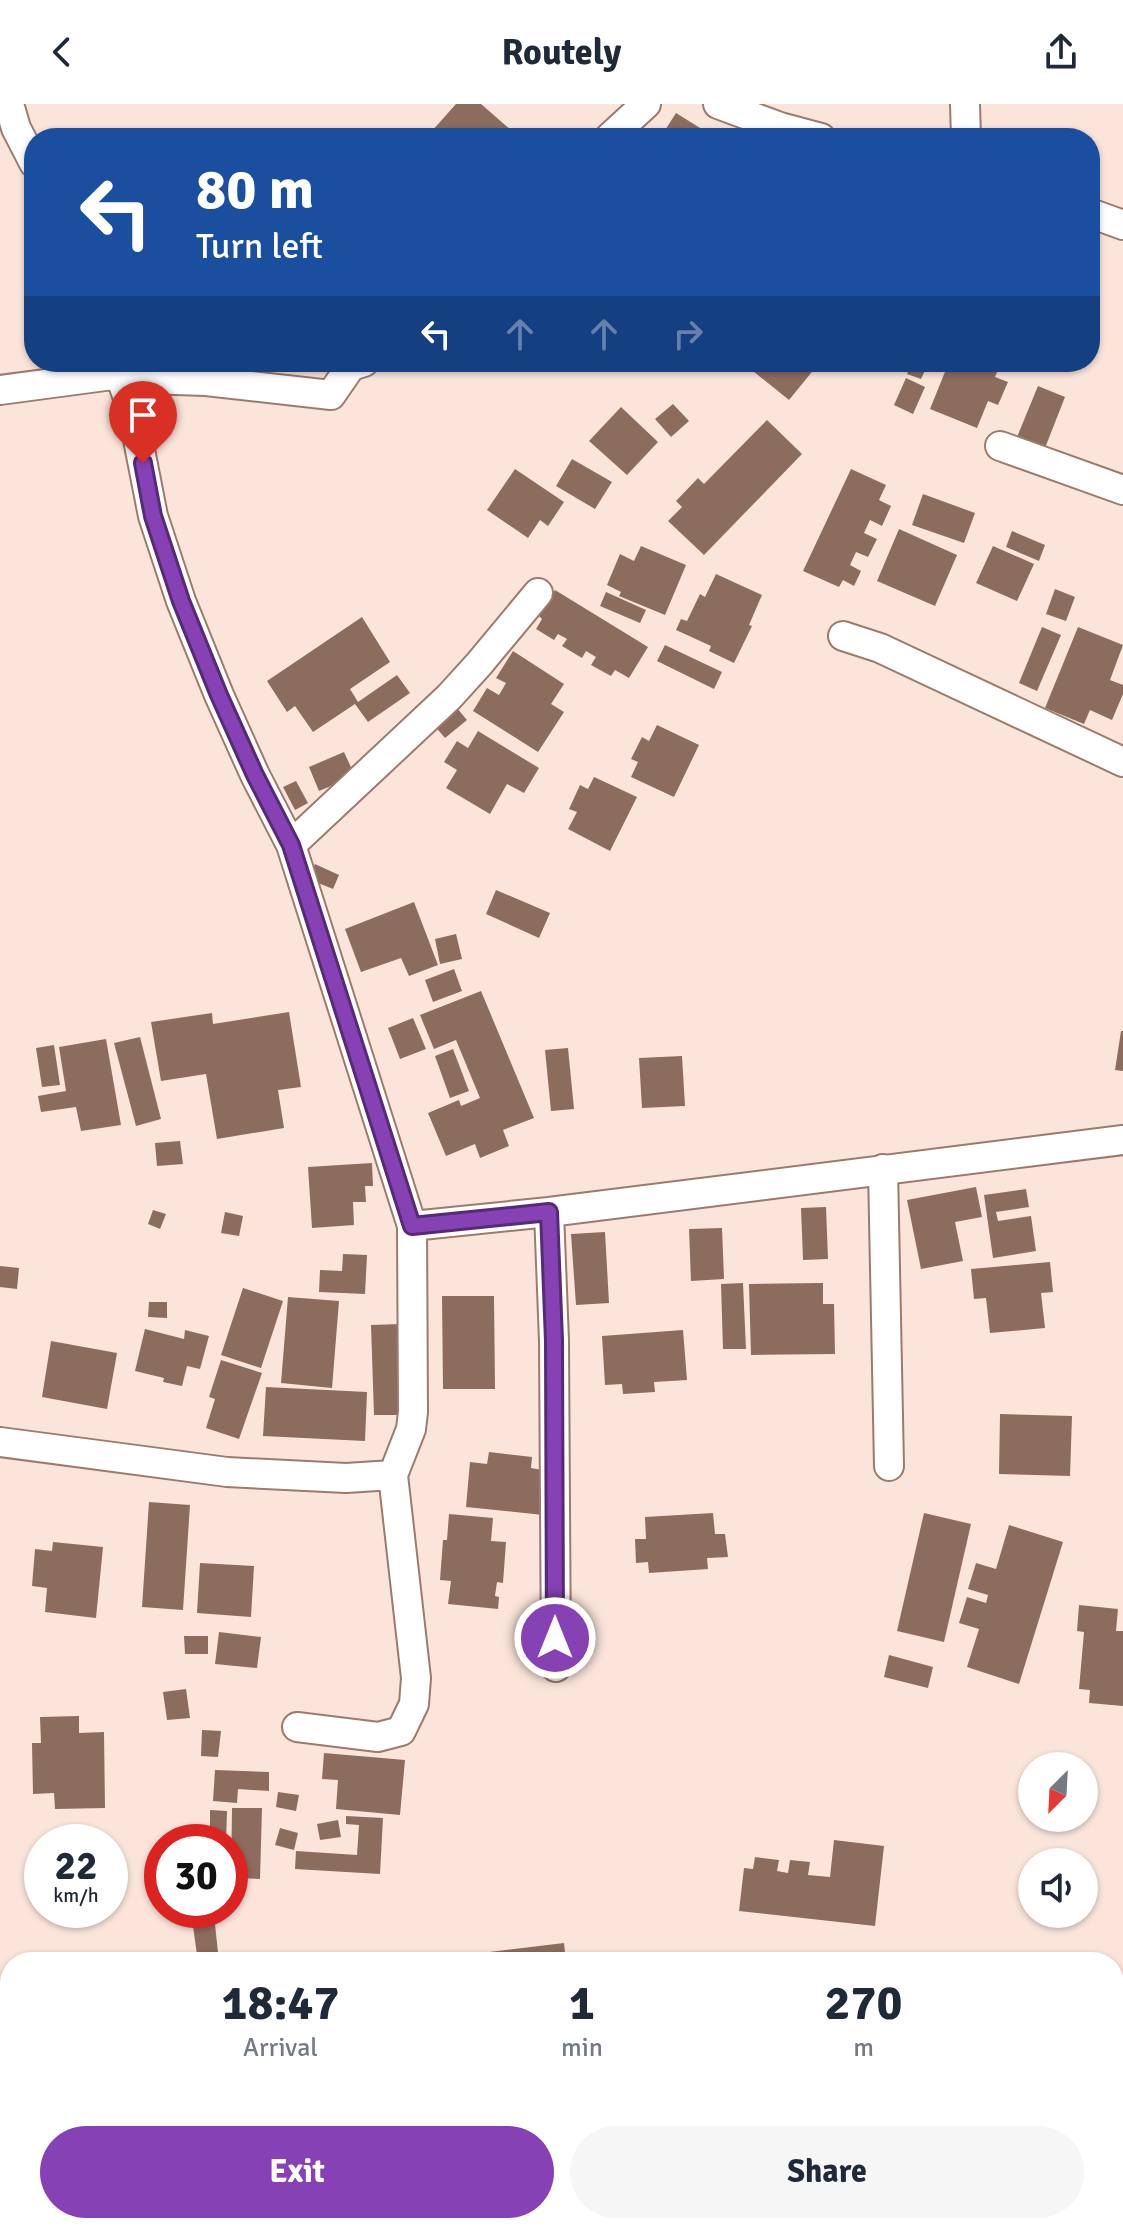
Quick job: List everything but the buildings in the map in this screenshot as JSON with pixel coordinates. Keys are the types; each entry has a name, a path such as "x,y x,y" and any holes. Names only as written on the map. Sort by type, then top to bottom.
{"street":[{"path":"9,104 24,144"},
{"path":"620,128 646,104"},
{"path":"718,104 784,128"},
{"path":"965,104 966,128"},
{"path":"1100,217 1123,225"},
{"path":"0,390 97,372"},
{"path":"119,372 132,409 153,516 181,601 225,709 291,845 412,1226 413,1412 411,1429 393,1475 416,1678 414,1704 401,1731 378,1737 297,1727"},
{"path":"128,372 145,379 206,381 331,395 347,372"},
{"path":"1000,446 1123,490"},
{"path":"291,845 449,697 538,593"},
{"path":"843,636 880,648 1123,762"},
{"path":"412,1226 549,1212 1123,1140"},
{"path":"883,1169 889,1466"},
{"path":"549,1212 554,1341 556,1667"},
{"path":"0,1442 227,1472 346,1478 393,1475"}],"route":[{"path":"143,463 153,516 181,601 255,775 291,845 412,1226 549,1212 554,1341 555,1638"}]}
